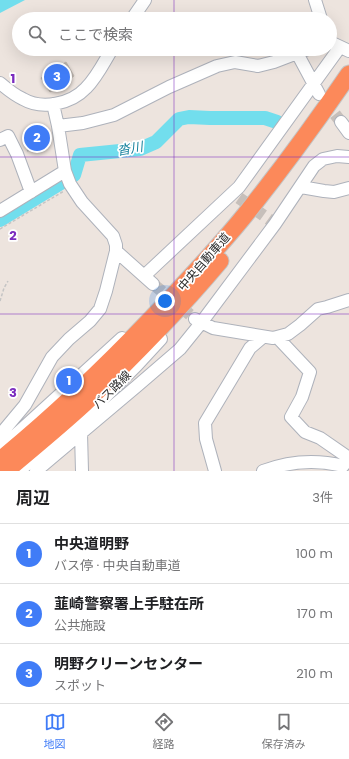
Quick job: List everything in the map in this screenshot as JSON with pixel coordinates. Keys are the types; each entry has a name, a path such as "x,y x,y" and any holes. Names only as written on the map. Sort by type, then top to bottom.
{"highway":[{"name":"中央自動車道","path":"6,471 83,404 131,358 248,212 314,125 349,74"},
{"name":"中央自動車道","path":"0,460 24,441 75,395 186,291 258,216 324,131 349,95"}],"street":[{"path":"137,12 145,0"},
{"path":"315,0 319,12"},
{"path":"0,83 24,100 34,104 53,104 66,101 76,96 86,88 107,56"},
{"path":"58,126 83,123 114,115 169,87 217,66 235,62 258,66 289,56"},
{"path":"304,56 317,89"},
{"path":"144,276 235,196 239,187 317,89 335,56"},
{"path":"0,436 26,405 52,358 69,339 90,321 100,309 106,292 116,251 113,236 82,202 68,179 53,104"},
{"path":"341,122 349,133"},
{"path":"0,140 8,136 17,154 31,192"},
{"path":"36,471 180,349 198,321 272,222 301,187 314,166 323,159 337,156 349,157"},
{"path":"0,211 31,192 68,179"},
{"path":"301,187 324,192 334,192 349,188"},
{"path":"116,251 153,284"},
{"path":"0,449 147,313 186,291"},
{"name":"バス路線","path":"18,471 92,410 137,365 170,328 186,291"},
{"path":"198,321 213,328 263,337 277,337 288,334 294,330 318,309 349,300"},
{"path":"215,471 206,439 205,423 250,348 263,337"},
{"path":"263,471 275,466 303,462 326,462 343,466 349,458 320,438 305,432 291,416 302,397 310,372 277,337"},
{"path":"81,433 82,471"}],"path":[{"path":"17,154 60,139"},
{"path":"0,229 61,192 68,179"},
{"path":"0,301 8,281"}],"water":[{"path":"0,0 25,0 0,13"}],"building":[{"path":"66,62 74,76 50,92 41,78"}],"waterway":[{"name":"沓川","path":"0,220 74,175 80,155 140,149 156,142 179,119 189,117 265,118 277,122"}],"tunnel":[{"path":"324,100 341,122"},
{"path":"239,198 270,220"},
{"path":"153,284 194,318"}],"place":[{"name":"明野クリーンセンター","path":"57,77"},
{"name":"韮崎警察署上手駐在所","path":"37,138"},
{"name":"中央道明野","path":"69,381"}]}
